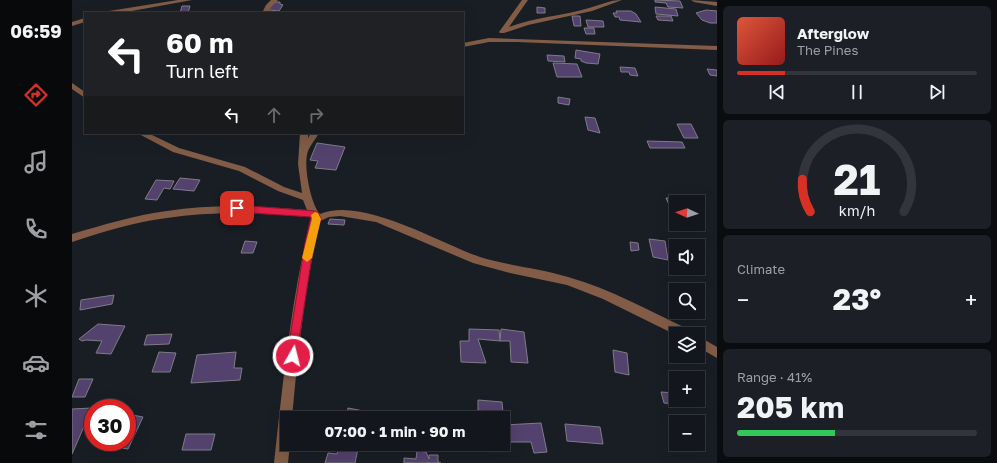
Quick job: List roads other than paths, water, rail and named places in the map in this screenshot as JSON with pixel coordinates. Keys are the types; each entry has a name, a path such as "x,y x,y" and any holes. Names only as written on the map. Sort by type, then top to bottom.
{"street":[{"path":"115,12 189,0"},
{"path":"265,12 274,0"},
{"path":"502,32 525,0"},
{"path":"489,40 502,32 526,23 590,10 619,0"},
{"path":"694,0 717,4"},
{"path":"72,24 84,20"},
{"path":"464,45 489,40 558,41 717,48"},
{"path":"72,85 84,95"},
{"path":"143,134 176,150 242,170 282,189 307,198"},
{"path":"281,463 301,297 316,216 307,198 302,164 304,134"},
{"path":"302,154 314,134"},
{"path":"72,238 145,218 204,210 237,208 316,216 340,213 378,220 477,260 510,269 546,275 569,281 607,296 671,327"},
{"path":"705,345 717,353"}]}
